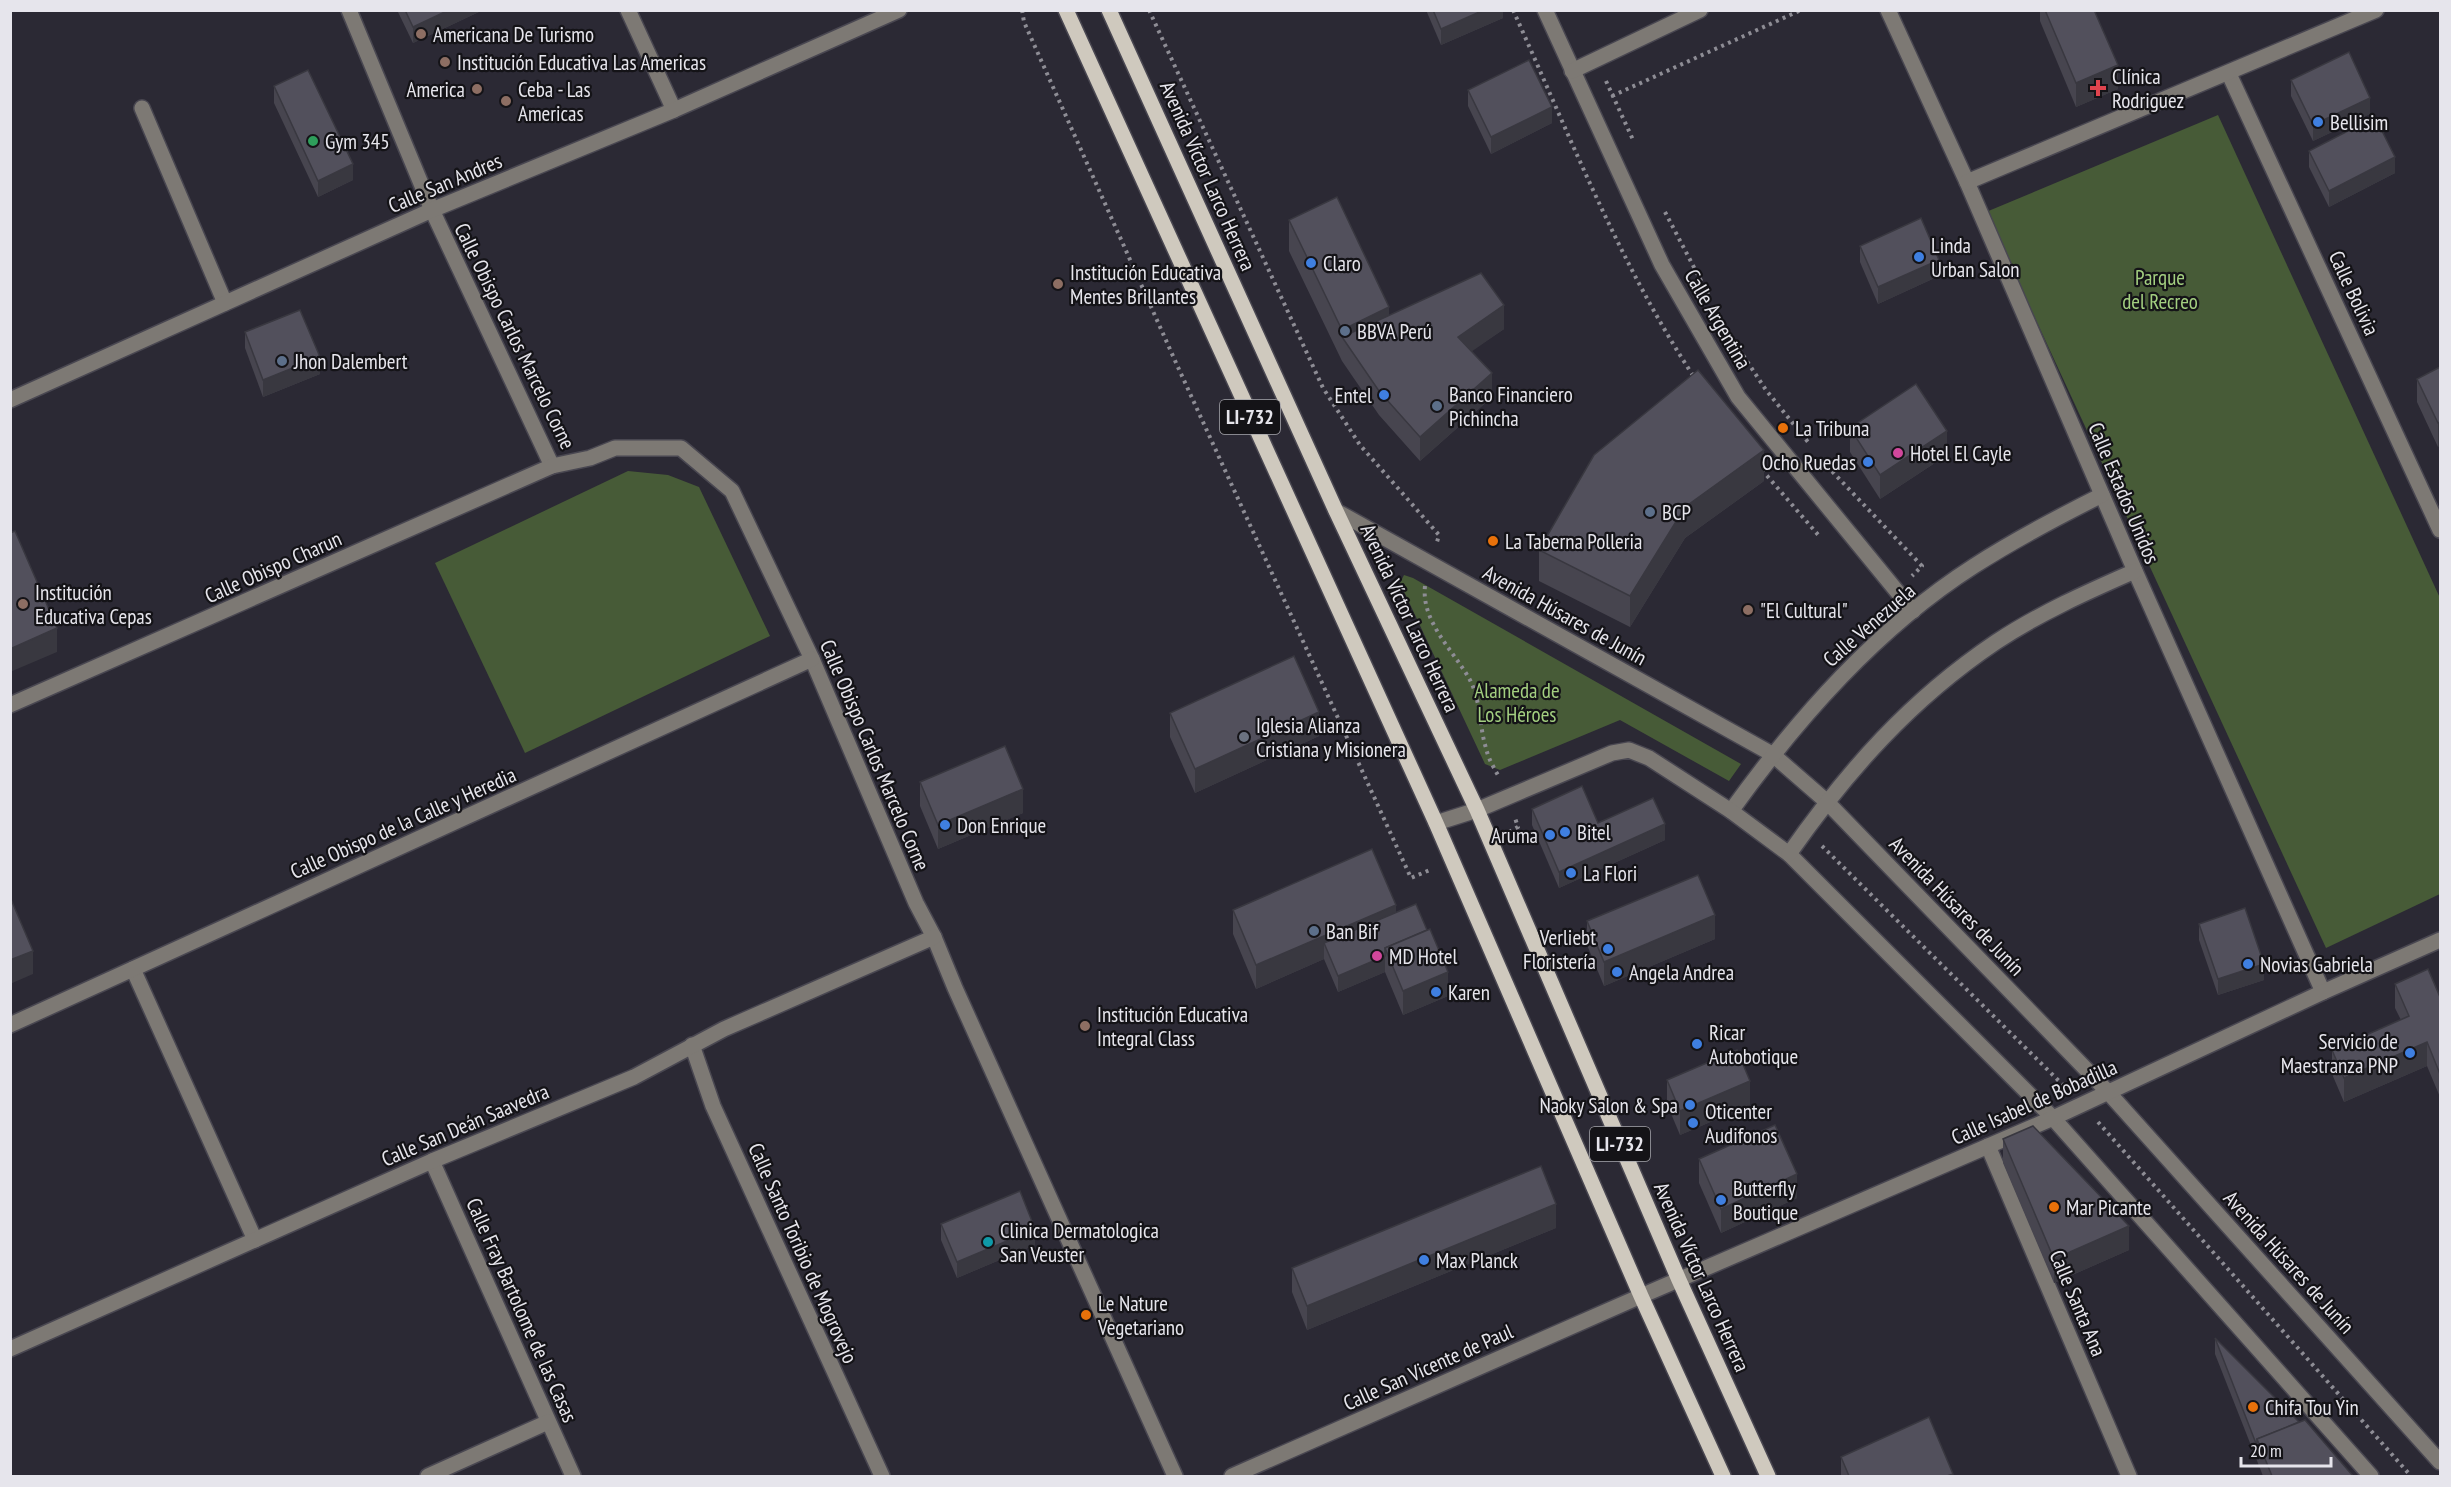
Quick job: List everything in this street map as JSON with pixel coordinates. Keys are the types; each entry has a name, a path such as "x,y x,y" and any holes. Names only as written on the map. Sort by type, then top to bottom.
{"main road":[{"name":"LI-732","path":"1066,10 1436,823 1641,1296 1723,1476"},
{"name":"Avenida Víctor Larco Herrera","path":"1109,10 1336,511 1477,810 1679,1280 1768,1476"}],"street":[{"name":"Calle Obispo Carlos Marcelo Corne","path":"349,10 432,210 552,466 590,458 615,448 681,448 732,491 812,660 916,903 934,937 959,999 1175,1476"},
{"path":"628,10 674,110"},
{"name":"Calle San Andres","path":"10,400 432,210 674,110 899,10"},
{"name":"Calle Argentina","path":"1545,10 1662,265 1738,397 1912,611"},
{"path":"1572,71 1700,10"},
{"name":"Calle Estados Unidos","path":"1888,10 1967,182 2135,571 2322,992"},
{"path":"1967,182 2229,74 2376,10"},
{"name":"Calle Bolivia","path":"2229,74 2440,530"},
{"path":"142,108 225,303"},
{"name":"Calle Obispo Charun","path":"10,705 552,466"},
{"name":"Calle Venezuela","path":"1731,811 1772,754 1838,679 1912,611 1972,567 2036,528 2102,495"},
{"name":"Avenida Húsares de Junín","path":"1336,511 1772,754 1826,801 2108,1092 2440,1462"},
{"path":"1790,854 1826,801 1877,742 1934,688 1997,642 2064,603 2135,571"},
{"name":"Calle Obispo de la Calle y Heredia","path":"10,1025 812,660"},
{"path":"1436,823 1477,810 1612,753 1629,750 1649,758 1731,811 1790,854 2054,1118 2371,1476"},
{"name":"Calle San Deán Saavedra","path":"10,1349 432,1161 634,1077 692,1046 934,937"},
{"name":"Calle Isabel de Bobadilla","path":"1641,1296 2054,1118 2322,992 2440,940"},
{"path":"133,969 255,1240"},
{"name":"Calle Santo Toribio de Mogrovejo","path":"692,1046 714,1106 882,1476"},
{"name":"Calle Santa Ana","path":"1988,1146 2129,1476"},
{"name":"Calle Fray Bartolome de las Casas","path":"432,1161 573,1476"},
{"name":"Calle San Vicente de Paul","path":"1232,1476 1641,1296"},
{"path":"428,1476 548,1422"}],"path":[{"path":"1022,10 1024,22 1138,279 1411,878 1452,860"},
{"path":"1149,10 1323,388 1360,445 1439,535 1428,562 1424,594 1427,611 1470,680 1486,749 1508,797 1518,827 1491,843"},
{"path":"1593,116 1613,95 1802,10"}],"green space":[{"name":"Parque del Recreo","path":"2218,115 2440,598 2440,894 2326,948 1986,212"},
{"path":"628,471 668,475 699,487 770,636 525,753 435,563"},
{"name":"Alameda de Los Héroes","path":"1404,575 1741,764 1729,781 1620,720 1500,770 1485,764 1400,583"}],"building":[{"path":"405,10 449,10 413,27"},
{"path":"1433,10 1484,10 1441,29"},
{"path":"2045,10 2094,10 2118,65 2076,83"},
{"path":"2349,52 2370,98 2313,125 2291,80"},
{"path":"1529,60 1552,107 1491,137 1468,90"},
{"name":"Gym 345","path":"308,70 353,164 318,181 274,86"},
{"path":"2375,117 2395,157 2329,191 2309,151"},
{"path":"1337,197 1389,307 1342,330 1289,220"},
{"path":"1921,218 1939,260 1878,287 1860,246"},
{"path":"1481,273 1504,305 1458,337 1492,373 1420,437 1379,391 1342,337"},
{"name":"Jhon Dalembert","path":"300,310 320,357 263,380 245,332"},
{"path":"2440,367 2440,422 2438,423 2417,379"},
{"name":"BCP","path":"1698,370 1764,450 1685,507 1630,596 1539,550 1594,455"},
{"path":"1916,384 1947,431 1880,475 1850,428"},
{"name":"Institución Educativa Cepas","path":"15,531 57,628 10,649 10,533"},
{"path":"1294,656 1319,712 1195,769 1170,713"},
{"path":"1005,746 1023,789 938,825 920,782"},
{"path":"1582,786 1598,823 1653,798 1665,824 1559,872 1532,809"},
{"path":"1372,849 1396,905 1256,965 1233,910"},
{"path":"1698,875 1715,915 1604,962 1587,921"},
{"path":"10,897 33,951 10,960"},
{"path":"1416,904 1427,930 1385,948 1385,956 1338,976 1324,943"},
{"path":"2245,908 2264,964 2218,979 2199,924"},
{"path":"1430,929 1448,972 1403,991 1385,948"},
{"path":"2428,969 2440,997 2440,1074 2427,1042 2344,1078 2332,1050 2409,1016 2395,984"},
{"path":"1737,1050 1750,1081 1680,1111 1667,1080"},
{"path":"1775,1125 1797,1174 1721,1209 1699,1159"},
{"name":"Mar Picante","path":"2033,1126 2129,1226 2054,1259 2003,1139"},
{"path":"1541,1166 1556,1204 1307,1306 1292,1268"},
{"path":"1020,1191 1035,1229 957,1262 941,1224"},
{"path":"2215,1338 2299,1422 2257,1439 2257,1446"},
{"path":"1929,1417 1953,1474 1947,1476 1849,1476 1841,1457"},
{"path":"2305,1420 2353,1476 2272,1476 2257,1439"}],"place":[{"name":"Americana De Turismo","path":"421,34"},
{"name":"Institución Educativa Las Americas","path":"445,62"},
{"name":"Clínica Rodriguez","path":"2098,88"},
{"name":"America","path":"477,89"},
{"name":"Ceba - Las Americas","path":"506,101"},
{"name":"Bellisim","path":"2318,122"},
{"name":"Gym 345","path":"313,141"},
{"name":"Linda Urban Salon","path":"1919,257"},
{"name":"Claro","path":"1311,263"},
{"name":"Institución Educativa Mentes Brillantes","path":"1058,284"},
{"name":"BBVA Perú","path":"1345,331"},
{"name":"Jhon Dalembert","path":"282,361"},
{"name":"Entel","path":"1384,395"},
{"name":"Banco Financiero Pichincha","path":"1437,406"},
{"name":"La Tribuna","path":"1783,428"},
{"name":"Hotel El Cayle","path":"1898,453"},
{"name":"Ocho Ruedas","path":"1868,462"},
{"name":"BCP","path":"1650,512"},
{"name":"La Taberna Polleria","path":"1493,541"},
{"name":"Institución Educativa Cepas","path":"23,604"},
{"name":"\"El Cultural\"","path":"1748,610"},
{"name":"Iglesia Alianza Cristiana y Misionera","path":"1244,737"},
{"name":"Don Enrique","path":"945,825"},
{"name":"Bitel","path":"1565,832"},
{"name":"Aruma","path":"1550,835"},
{"name":"La Flori","path":"1571,873"},
{"name":"Ban Bif","path":"1314,931"},
{"name":"Verliebt Floristería","path":"1608,949"},
{"name":"MD Hotel","path":"1377,956"},
{"name":"Novias Gabriela","path":"2248,964"},
{"name":"Angela Andrea","path":"1617,972"},
{"name":"Karen","path":"1436,992"},
{"name":"Institución Educativa Integral Class","path":"1085,1026"},
{"name":"Ricar Autobotique","path":"1697,1044"},
{"name":"Servicio de Maestranza PNP","path":"2410,1053"},
{"name":"Naoky Salon & Spa","path":"1690,1105"},
{"name":"Oticenter Audifonos","path":"1693,1123"},
{"name":"Butterfly Boutique","path":"1721,1200"},
{"name":"Mar Picante","path":"2054,1207"},
{"name":"Clinica Dermatologica San Veuster","path":"988,1242"},
{"name":"Max Planck","path":"1424,1260"},
{"name":"Le Nature Vegetariano","path":"1086,1315"},
{"name":"Chifa Tou Yin","path":"2253,1407"}]}
